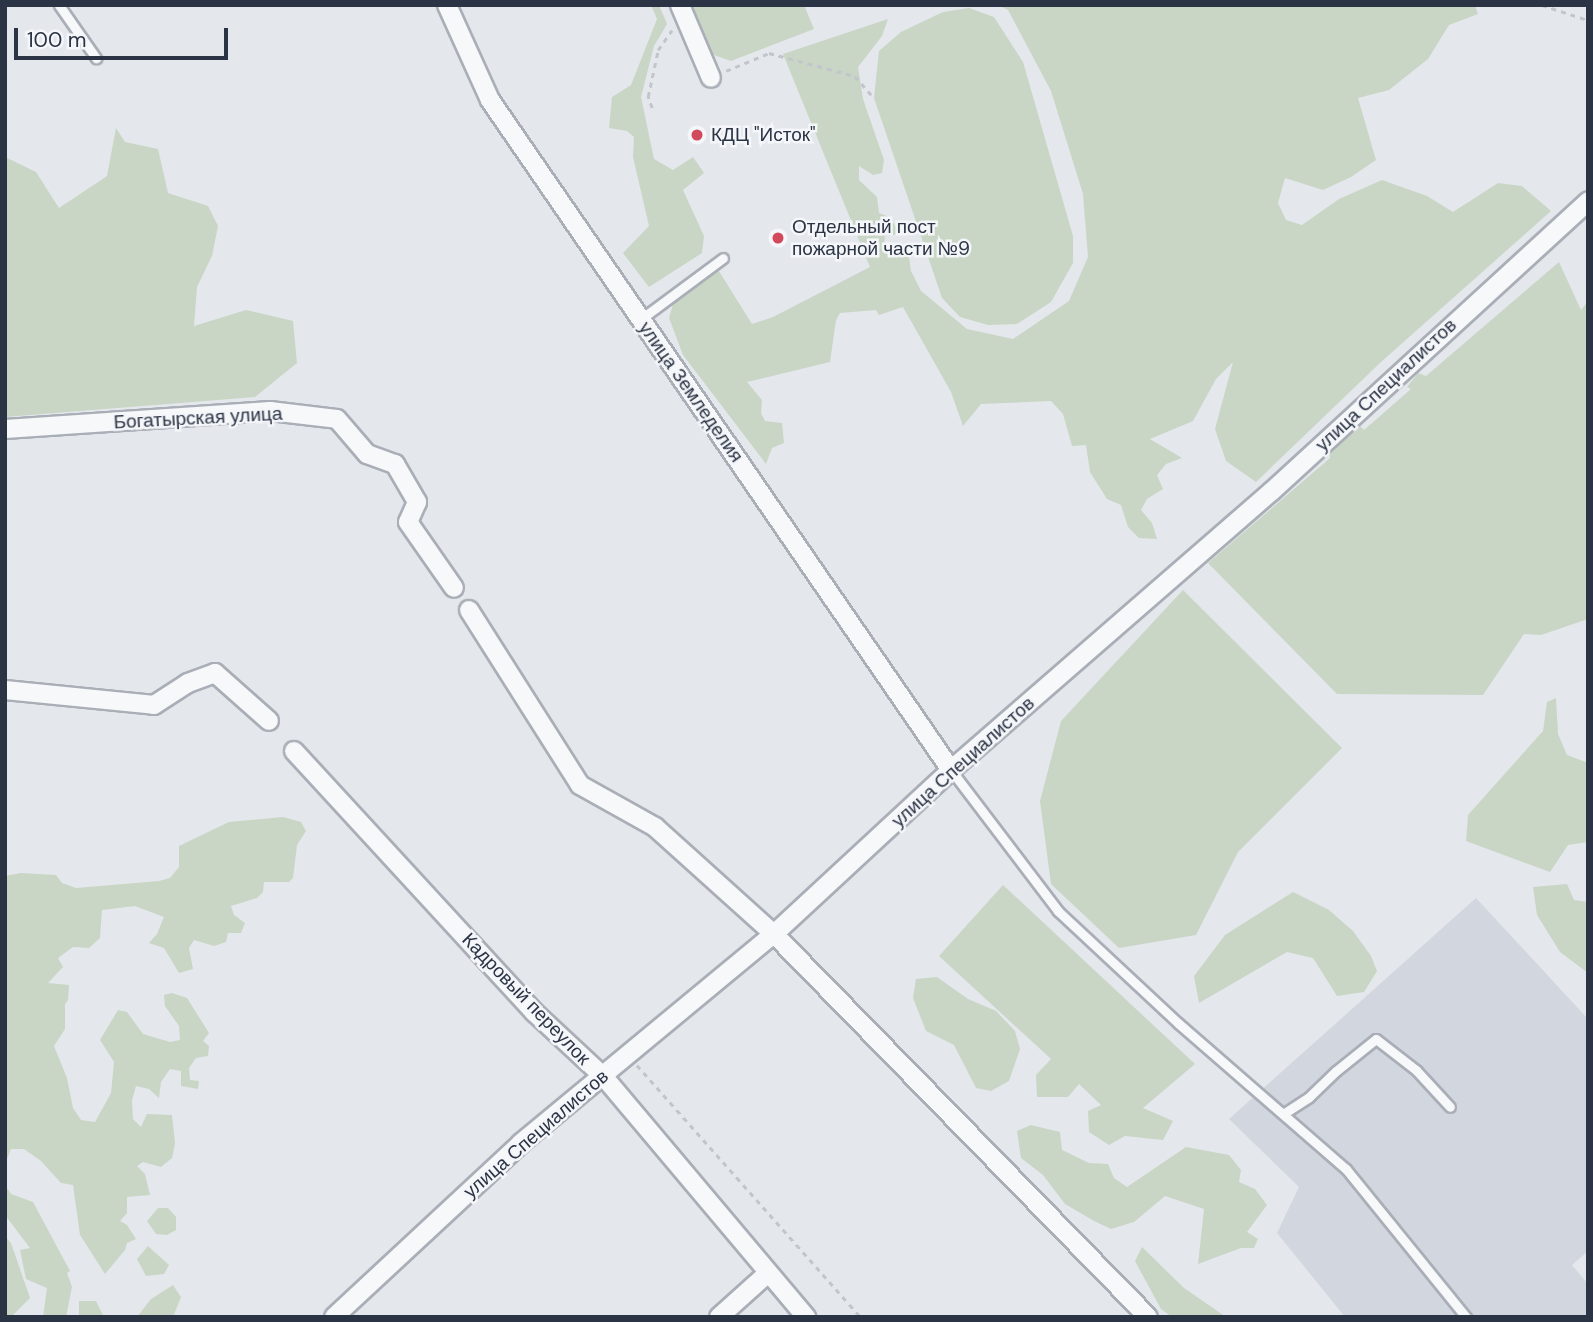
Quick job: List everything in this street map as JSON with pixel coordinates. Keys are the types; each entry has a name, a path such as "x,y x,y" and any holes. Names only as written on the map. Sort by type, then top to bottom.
{"street":[{"name":"улица Земледелия","path":"447,5 490,100 951,770"},
{"path":"680,5 711,78"},
{"name":"улица Специалистов","path":"334,1317 521,1143 604,1077 774,933 951,770 1272,491 1588,201"},
{"name":"Богатырская улица","path":"5,429 270,411 337,419 368,454 396,464 417,502 408,522 454,588"},
{"path":"470,610 580,785 655,827 774,933 1148,1317"},
{"path":"5,690 154,705 188,683 215,673 269,721"},
{"name":"Кадровый переулок","path":"294,751 534,1012 604,1077 767,1274 806,1317"},
{"path":"719,1317 767,1274"}],"lane":[{"path":"59,5 96,58"},
{"path":"641,319 723,258"},
{"path":"951,770 1058,911 1178,1023 1346,1169 1466,1317"},
{"path":"1283,1115 1310,1097 1376,1039 1416,1070 1450,1107"}],"path":[{"path":"1542,5 1588,20"},
{"path":"652,108 648,97 658,50 676,24"},
{"path":"720,61 724,72 769,53 807,62 855,76 874,98"},
{"path":"628,1055 861,1317"}],"shaded area":[{"path":"1476,898 1588,1019 1588,1251 1572,1265 1588,1284 1588,1317 1345,1317 1277,1233 1299,1187 1229,1119"}],"green space":[{"path":"651,5 659,5 667,24 654,46 641,97 654,159 673,170 693,157 704,173 683,190 704,236 702,253 649,287 623,253 649,226 633,157 634,137 627,131 609,128 612,97 631,85 657,19"},
{"path":"689,5 804,5 814,29 731,61 711,54"},
{"path":"998,5 1475,5 1478,14 1449,25 1428,59 1389,90 1358,98 1376,160 1351,177 1323,190 1285,178 1278,203 1286,220 1302,225 1339,199 1382,180 1427,196 1453,212 1498,183 1522,186 1551,211 1381,362 1256,482 1226,461 1215,429 1233,362 1216,379 1193,421 1150,439 1182,458 1166,464 1157,475 1163,489 1147,499 1141,510 1152,523 1157,539 1139,538 1128,527 1121,505 1107,499 1090,472 1086,445 1072,446 1063,414 1051,401 981,404 963,426 951,392 903,307 879,315 876,310 840,313 836,320 830,362 747,382 762,400 761,413 765,421 782,423 784,443 772,448 766,464 683,355 669,318 674,301 717,268 752,324 773,317 870,267 783,54 888,19 882,36 858,67 863,99 884,160 882,173 873,175 859,166 859,180 877,197 879,213 889,217 901,234 885,236 884,244 898,247 909,257 911,271 921,291 967,329 1013,339 1069,301 1088,257 1083,194 1051,91 1008,10"},
{"path":"969,8 994,17 1023,62 1073,236 1073,263 1051,302 1017,324 988,325 960,317 942,298 874,98 879,51 901,32 943,12"},
{"path":"116,128 125,142 158,149 168,193 208,206 218,226 212,256 197,287 194,326 246,310 293,321 297,363 255,397 5,417 5,157 36,172 59,208 107,176"},
{"path":"1559,262 1581,310 1588,301 1588,619 1541,635 1524,634 1483,695 1337,694 1208,563 1330,458 1329,450 1358,424 1364,430 1411,389 1407,387 1418,373 1426,376"},
{"path":"1183,590 1342,748 1238,852 1196,935 1119,948 1051,884 1040,801 1061,721"},
{"path":"1556,698 1558,734 1567,755 1588,763 1588,842 1568,845 1550,872 1466,841 1468,815 1543,731 1547,702"},
{"path":"283,817 301,822 306,831 297,845 293,878 289,882 264,882 263,892 257,898 231,906 234,915 245,923 241,933 228,933 226,942 214,946 194,940 189,948 193,969 179,973 164,948 149,943 157,934 164,917 135,906 102,910 100,938 89,948 73,947 58,958 63,967 48,983 69,985 68,1000 65,1004 65,1029 54,1046 67,1078 73,1108 81,1120 95,1122 111,1093 114,1062 100,1040 118,1010 127,1012 143,1034 170,1042 180,1040 179,1026 165,1006 164,995 172,993 187,998 209,1033 203,1041 209,1046 208,1056 196,1058 189,1068 190,1080 199,1081 198,1089 181,1086 181,1071 170,1069 161,1082 159,1098 149,1089 136,1086 132,1100 133,1119 141,1127 147,1114 172,1115 175,1143 172,1158 161,1167 143,1162 137,1166 145,1174 150,1195 127,1197 127,1213 120,1221 127,1225 136,1239 127,1243 125,1250 105,1274 80,1235 73,1185 61,1183 41,1161 24,1149 11,1149 5,1164 5,876 21,873 56,875 62,883 76,888 159,881 170,878 179,867 179,846 229,822"},
{"path":"1567,884 1574,900 1588,902 1588,973 1560,952 1537,915 1533,887"},
{"path":"1003,885 1195,1064 1143,1108 1173,1121 1163,1140 1125,1136 1109,1145 1089,1132 1088,1111 1101,1105 1079,1084 1068,1097 1037,1097 1036,1075 1051,1059 939,956"},
{"path":"1293,892 1329,910 1353,931 1371,956 1377,971 1364,992 1337,996 1313,958 1287,952 1199,1003 1194,976 1225,935"},
{"path":"937,977 968,999 996,1011 1015,1031 1020,1049 1009,1081 991,1091 976,1088 954,1045 926,1031 913,998 916,979"},
{"path":"1031,1125 1060,1132 1062,1150 1089,1163 1108,1164 1114,1178 1127,1187 1186,1147 1229,1155 1241,1170 1239,1182 1255,1189 1267,1205 1247,1232 1258,1239 1254,1248 1241,1248 1198,1264 1204,1209 1165,1196 1134,1222 1111,1229 1094,1221 1065,1204 1043,1175 1021,1158 1017,1131"},
{"path":"5,1185 11,1194 33,1202 70,1271 67,1273 72,1287 66,1317 43,1317 47,1288 26,1279 20,1250 30,1248 5,1215"},
{"path":"158,1208 168,1208 176,1217 176,1230 167,1235 156,1234 147,1221"},
{"path":"5,1236 11,1243 30,1298 11,1317 5,1317"},
{"path":"148,1246 169,1265 164,1274 146,1276 137,1259"},
{"path":"1142,1247 1184,1288 1226,1317 1172,1317 1161,1309 1135,1261"},
{"path":"173,1285 181,1297 173,1317 137,1317 151,1299"},
{"path":"79,1301 96,1301 104,1317 79,1317"}],"place":[{"name":"КДЦ \"Исток\"","path":"697,135"},
{"name":"Отдельный пост пожарной части №9","path":"778,238"}]}
